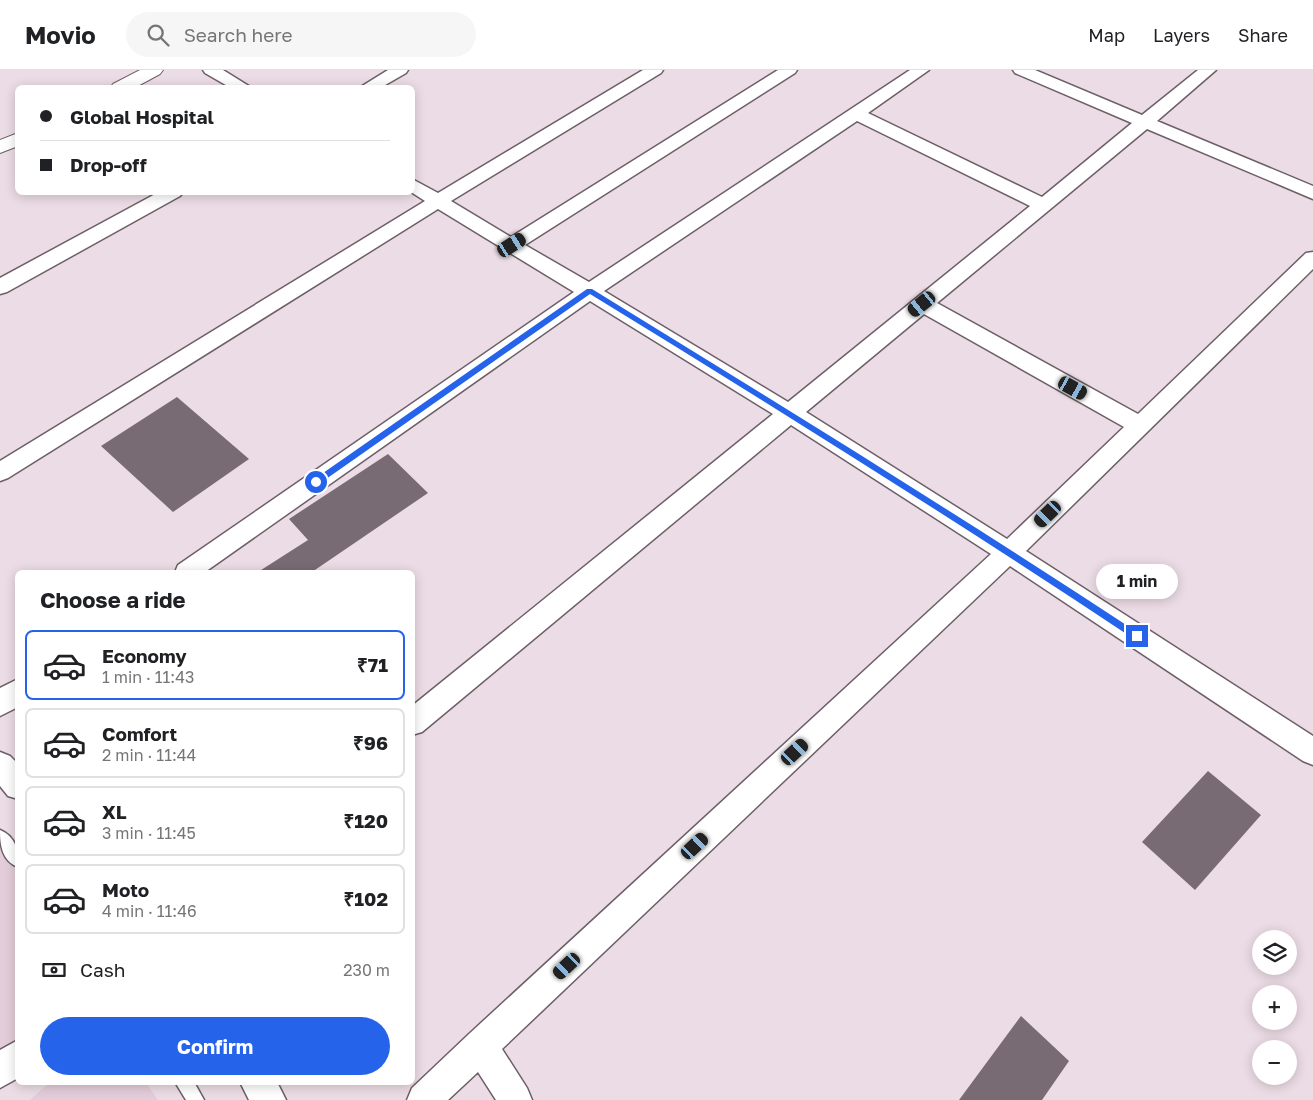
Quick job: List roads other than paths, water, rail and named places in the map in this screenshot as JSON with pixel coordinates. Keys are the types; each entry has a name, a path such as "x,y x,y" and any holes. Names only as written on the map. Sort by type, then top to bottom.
{"street":[{"path":"125,85 154,70"},
{"path":"212,70 239,85"},
{"path":"372,85 400,70"},
{"path":"0,472 438,201 655,70"},
{"path":"512,245 789,70"},
{"path":"190,570 590,291 921,70"},
{"path":"1021,70 1146,121 1313,193"},
{"path":"1050,82 1064,70"},
{"path":"415,720 1208,70"},
{"path":"856,114 1044,204"},
{"path":"0,147 15,140"},
{"path":"415,187 590,291 1009,552 1313,752"},
{"path":"0,287 169,195"},
{"path":"424,1100 1009,552 1313,258"},
{"path":"922,304 1140,425"},
{"path":"0,704 15,693"},
{"path":"0,765 15,782"},
{"path":"481,1046 515,1100"},
{"path":"0,1071 15,1058"},
{"path":"258,1085 269,1100"}],"lane":[{"path":"0,837 15,856"},
{"path":"185,1085 196,1100"}]}
